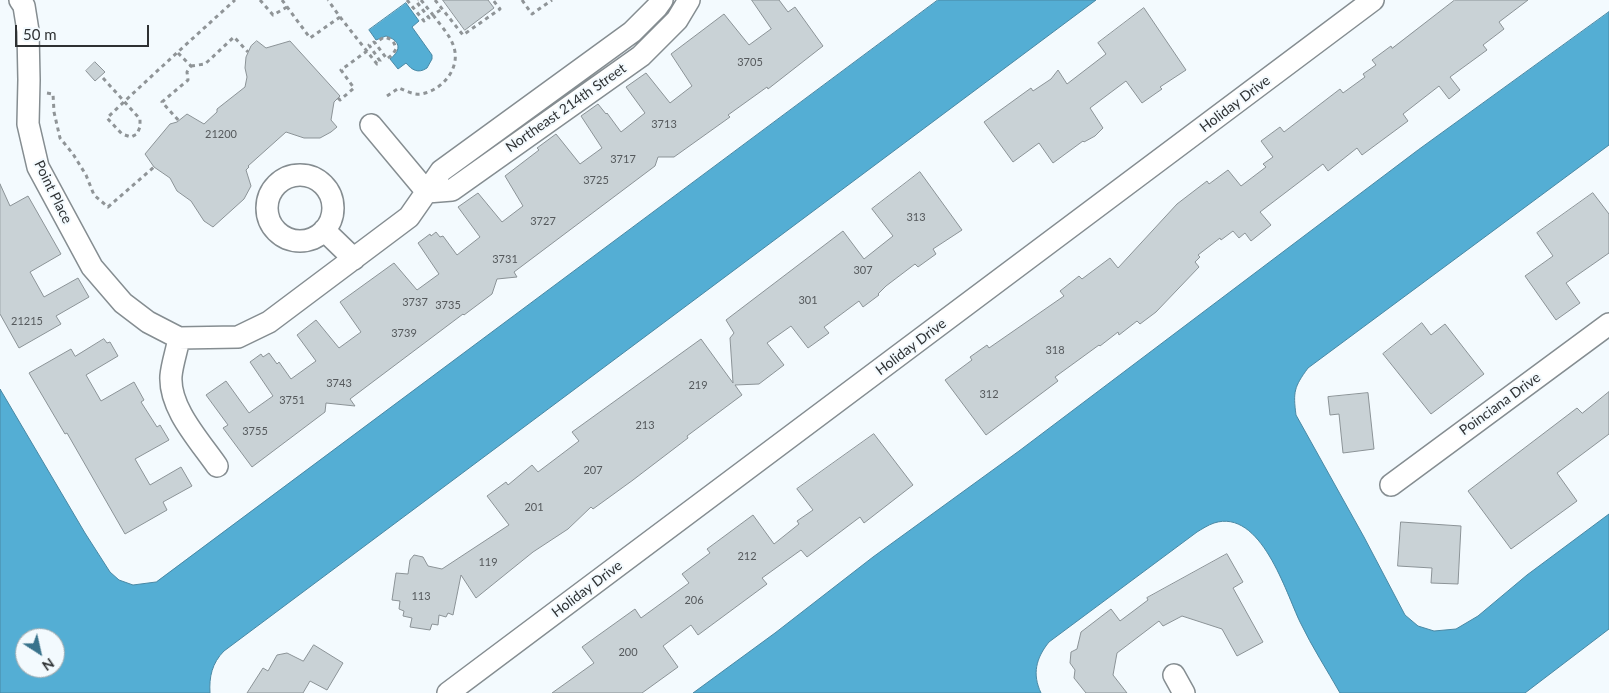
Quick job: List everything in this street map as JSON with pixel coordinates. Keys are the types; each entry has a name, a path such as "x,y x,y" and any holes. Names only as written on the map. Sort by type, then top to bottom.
{"street":[{"name":"Point Place","path":"20,0 24,6 28,31 28,124 38,167 92,267 123,304 148,322 179,338"},
{"name":"Northeast 214th Street","path":"428,192 452,190 641,56 677,20 689,0"},
{"name":"Holiday Drive","path":"448,693 1373,0"},
{"name":"Northeast 214th Street","path":"179,338 238,337 269,322 409,217 441,171 632,32 659,4"},
{"path":"659,4 677,20"},
{"path":"371,125 428,192"},
{"path":"324,230 354,259"},
{"name":"Poinciana Drive","path":"1391,485 1609,324"},
{"path":"179,338 171,375 172,388 178,410 216,466"}],"path":[{"path":"102,78 124,102 140,119 137,134 131,137 122,134 107,118 124,102 178,52 235,0"},
{"path":"260,0 273,14 287,7"},
{"path":"282,0 310,38 340,17"},
{"path":"328,0 377,64 380,61 369,45 384,37 395,42 396,49 387,58 375,43"},
{"path":"387,96 399,88 420,95 434,90 446,81 454,67 455,53 451,41 419,0 416,1 429,18 424,21 407,0"},
{"path":"435,0 463,35 500,8 493,0"},
{"path":"522,0 532,14 552,0"},
{"path":"432,15 442,9"},
{"path":"178,121 162,102 188,80 187,72 191,66 205,64 234,37 248,52"},
{"path":"338,98 340,100 354,88 341,70 367,51"},
{"path":"178,52 191,66"},
{"path":"29,90 53,94 60,138 73,154 94,195 108,207 154,167"}],"water":[{"path":"938,0 1096,0 224,651 212,670 210,693 0,693 0,389 110,572 119,580 133,585 156,582"},
{"path":"406,3 419,21 412,27 432,55 427,68 421,71 413,69 406,63 398,69 390,59 397,52 398,45 396,42 386,36 376,40 369,30"},
{"path":"1609,12 1609,145 1308,368 1297,385 1295,395 1296,415 1405,615 1418,626 1434,631 1456,629 1478,616 1527,575 1609,514 1609,629 1525,693 1340,693 1300,622 1269,556 1258,540 1245,528 1231,522 1214,523 1197,532 1049,642 1038,660 1037,666 1036,673 1041,693 693,693 775,633 873,557 1019,451 1418,150"}],"building":[{"path":"443,0 488,0 494,8 465,30"},
{"path":"752,0 779,0 788,12 795,7 823,46 768,89 767,87 728,115 730,117 674,157 658,157 655,166 514,272 517,277 497,279 492,294 350,399 355,406 326,403 325,412 252,467 223,428 228,425 206,395 226,381 249,413 273,396 250,362 261,354 263,357 269,353 277,364 279,362 291,379 316,361 297,335 316,320 339,348 361,332 340,302 394,263 417,290 439,274 418,243 436,232 440,237 443,236 457,255 480,237 458,207 478,193 502,222 523,206 505,176 539,150 537,148 556,134 580,164 602,148 581,116 598,104 621,132 645,113 626,87 646,73 670,103 692,86 671,54 724,14 749,45 771,29"},
{"path":"1455,0 1528,0 1499,22 1504,29 1483,45 1487,50 1450,77 1460,90 1449,99 1439,86 1403,114 1408,121 1362,155 1357,148 1328,171 1323,164 1260,212 1271,225 1251,241 1245,233 1239,238 1233,231 1221,240 1220,238 1198,255 1200,257 1195,262 1199,267 1156,312 1140,324 1137,321 1119,335 1118,332 1099,345 1055,377 1058,381 986,435 945,380 972,360 970,357 987,345 989,348 1064,296 1060,291 1079,276 1082,279 1110,258 1118,268 1177,204 1207,181 1209,184 1228,170 1241,186 1266,167 1263,164 1273,157 1261,141 1280,127 1284,132 1340,89 1343,93 1365,77 1363,74 1376,65 1372,60 1391,46 1392,48"},
{"path":"1144,8 1186,70 1160,87 1162,89 1142,103 1126,81 1090,108 1103,128 1095,136 1083,141 1053,163 1039,143 1013,162 984,122 1031,88 1033,91 1051,79 1058,70 1067,84 1106,54 1098,43"},
{"path":"257,41 266,48 290,41 340,96 334,102 331,120 337,127 320,138 304,138 286,132 248,166 246,170 251,186 244,199 213,227 204,221 191,201 177,191 170,178 154,167 145,154 170,124 177,122 187,114 204,124 217,112 217,109 245,87 247,77 245,68 246,57 251,46"},
{"path":"95,62 105,72 95,81 86,71"},
{"path":"920,172 962,230 933,249 936,254 918,267 915,264 886,286 879,295 863,307 859,301 824,327 829,333 808,348 791,326 767,343 784,365 759,384 735,385 742,395 633,480 593,509 591,507 568,529 533,552 476,598 461,575 453,615 448,613 446,617 439,615 438,625 432,624 430,630 410,627 412,618 403,616 404,611 399,609 400,601 392,600 396,573 408,574 410,560 414,555 423,557 428,566 442,569 509,525 487,496 506,482 508,485 532,465 538,472 579,441 572,432 701,339 733,383 730,338 734,333 726,320 843,231 864,259 893,236 872,209"},
{"path":"0,184 10,206 28,196 61,254 30,272 44,297 78,278 89,297 56,316 61,324 19,348 0,314"},
{"path":"1593,193 1609,214 1609,253 1566,283 1580,303 1556,320 1525,276 1553,256 1537,233"},
{"path":"1422,323 1431,335 1445,324 1484,374 1431,414 1383,354"},
{"path":"104,339 107,343 110,342 118,356 86,375 101,401 134,382 144,400 141,402 157,427 160,425 169,440 135,459 150,485 181,467 192,486 163,502 167,510 125,534 67,433 65,434 29,373 71,349 75,356"},
{"path":"1609,392 1609,434 1557,473 1577,501 1511,549 1468,491 1577,408 1582,413"},
{"path":"1368,393 1374,449 1343,453 1339,414 1330,415 1328,397"},
{"path":"874,434 913,485 864,523 860,517 807,557 801,550 762,578 767,584 698,635 691,625 663,646 678,667 642,693 552,693 594,663 582,647 635,609 641,618 689,583 682,574 710,553 707,549 753,515 774,544 799,524 797,521 813,510 797,489"},
{"path":"1401,522 1461,526 1458,584 1431,583 1432,568 1398,566"},
{"path":"1227,554 1243,582 1233,588 1263,642 1237,656 1222,629 1182,616 1163,626 1159,621 1117,653 1113,675 1127,693 1086,693 1074,678 1075,670 1070,663 1071,652 1077,649 1081,632 1111,609 1120,621 1148,600 1147,598"},
{"path":"314,645 343,663 327,690 310,681 303,693 247,693 263,668 268,671 277,655 287,653 303,661"}]}
